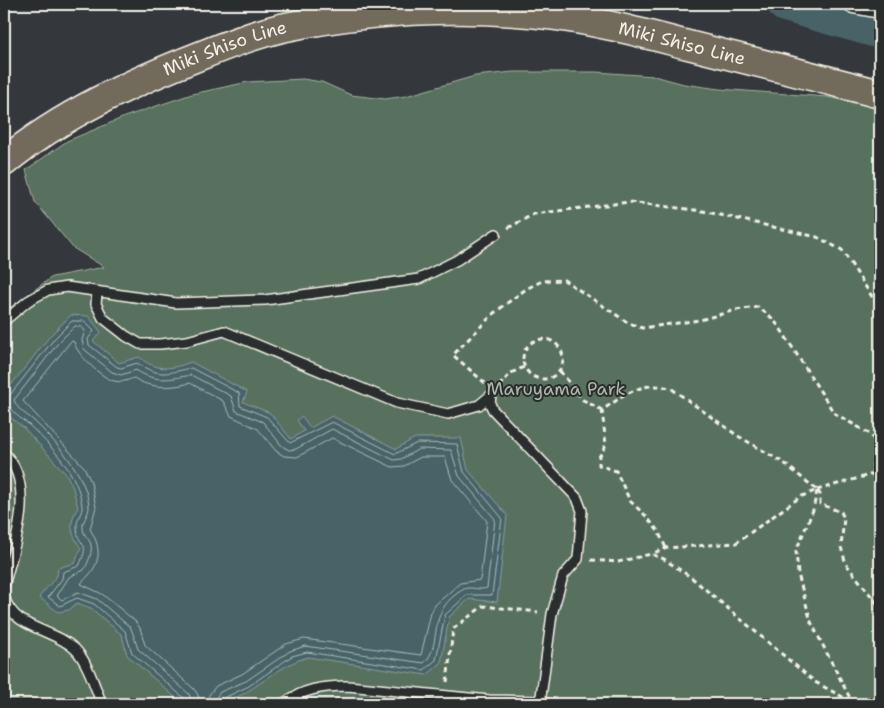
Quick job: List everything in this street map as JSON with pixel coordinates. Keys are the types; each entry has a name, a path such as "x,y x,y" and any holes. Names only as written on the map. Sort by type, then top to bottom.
{"main road":[{"name":"Miki Shiso Line","path":"7,155 110,95 171,67 224,46 284,27 367,14 489,10 558,16 632,31 880,94"}],"street":[{"path":"853,4 880,9"}],"lane":[{"path":"4,321 28,300 48,290 67,287 97,293 176,303 265,300 419,279 457,260 496,234"},
{"path":"97,293 96,304 103,318 126,336 140,344 187,341 224,331 397,403 448,414 479,405 491,395 489,400 493,410 580,504 582,511 578,559 563,576 552,614 543,703 490,700 348,686 326,686 296,694 283,704"},
{"path":"4,453 10,459 19,478 23,498 4,586"},
{"path":"4,596 6,606 24,623 66,643 80,655 102,704"}],"path":[{"path":"496,234 534,214 629,202 703,211 817,237 842,250 880,309"},
{"path":"487,386 453,355 494,313 526,289 542,281 564,280 627,322 642,328 700,320 736,310 758,307 772,318 780,328 834,413 870,434 880,448"},
{"path":"538,339 544,339 557,344 561,350 563,363 560,371 551,378 538,379 532,377 524,367 523,353 526,347 538,339"},
{"path":"494,392 511,373 524,367"},
{"path":"560,371 583,400 602,410"},
{"path":"602,410 622,396 641,387 662,385 672,388 738,436 784,462 817,490 820,494 820,504 840,512 844,518 841,547 846,564 880,607"},
{"path":"602,410 606,445 599,457 599,465 616,471 630,501 658,531 666,548"},
{"path":"880,455 872,466 873,474 880,485"},
{"path":"578,559 618,562 651,554 666,548 736,543 800,497 817,490 873,474"},
{"path":"817,490 813,510 796,551 798,574 811,622 853,703"},
{"path":"651,554 679,568 815,682 853,703"},
{"path":"446,695 453,629 483,606 552,614"}],"green space":[{"name":"Maruyama Park","path":"513,72 596,72 654,76 684,84 719,89 828,97 880,109 880,704 4,704 4,312 52,277 104,267 73,248 35,202 26,170 67,141 127,116 192,94 248,82 303,79 322,82 351,95 385,99 406,96 475,76"}],"water":[{"path":"71,315 88,316 101,332 93,341 119,363 139,357 151,365 163,368 176,367 191,362 247,392 243,402 270,413 291,439 304,431 297,420 302,416 310,428 332,416 396,449 415,438 461,438 468,470 507,515 497,602 469,599 449,617 441,663 427,675 308,657 286,666 234,699 213,705 183,704 127,655 122,635 91,608 77,603 69,610 58,612 39,597 57,576 58,568 75,563 81,548 72,528 73,519 78,508 73,488 67,475 24,428 9,416 6,409 5,393 50,336"}],"waterway":[{"path":"785,4 880,31"}]}
